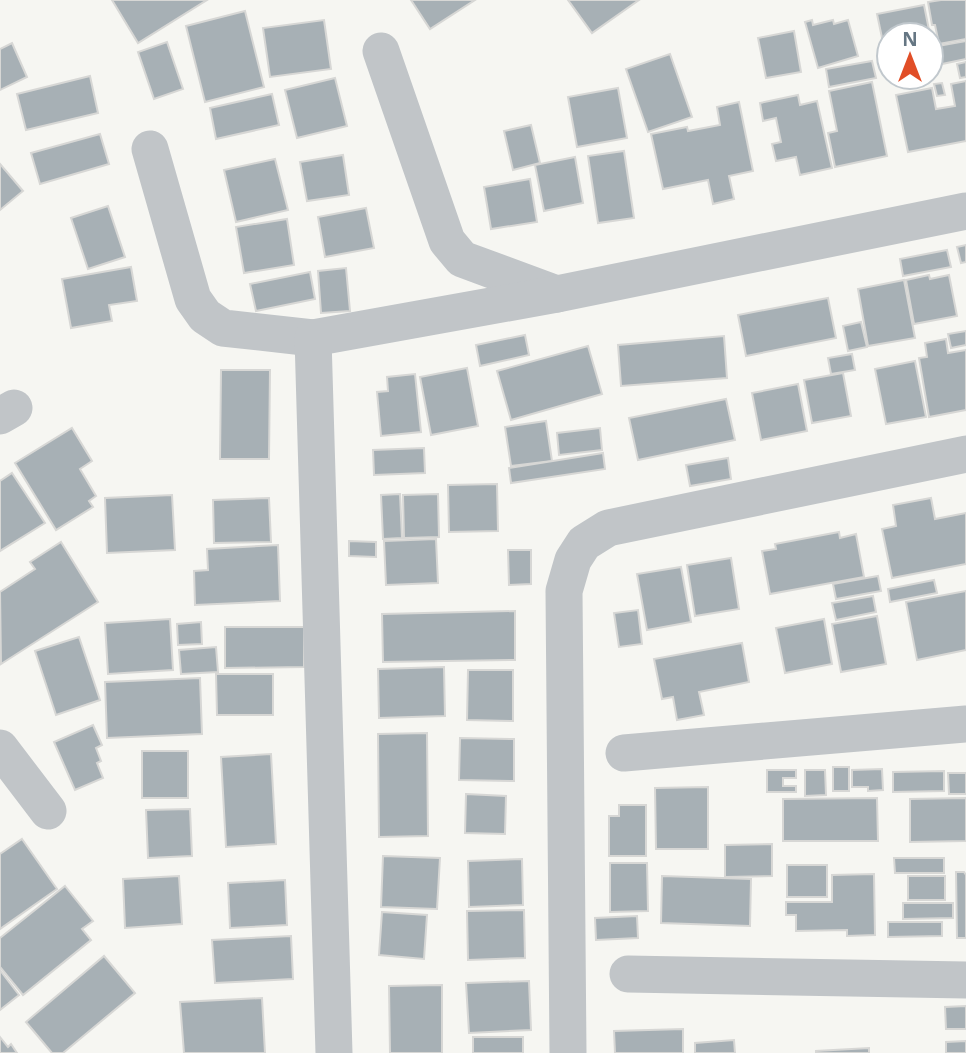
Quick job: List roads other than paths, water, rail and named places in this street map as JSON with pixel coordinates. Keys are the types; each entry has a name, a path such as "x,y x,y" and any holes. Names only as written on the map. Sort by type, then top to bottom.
{"street":[{"path":"382,51 447,241 462,259 503,272 556,294"},
{"path":"150,149 193,299 205,316 223,328 313,338 556,294 966,211"},
{"path":"313,338 334,1053"},
{"path":"568,1053 564,591 573,560 584,543 608,528 966,454"},
{"path":"624,753 966,724"},
{"path":"0,748 48,811"},
{"path":"628,974 966,980"}]}
